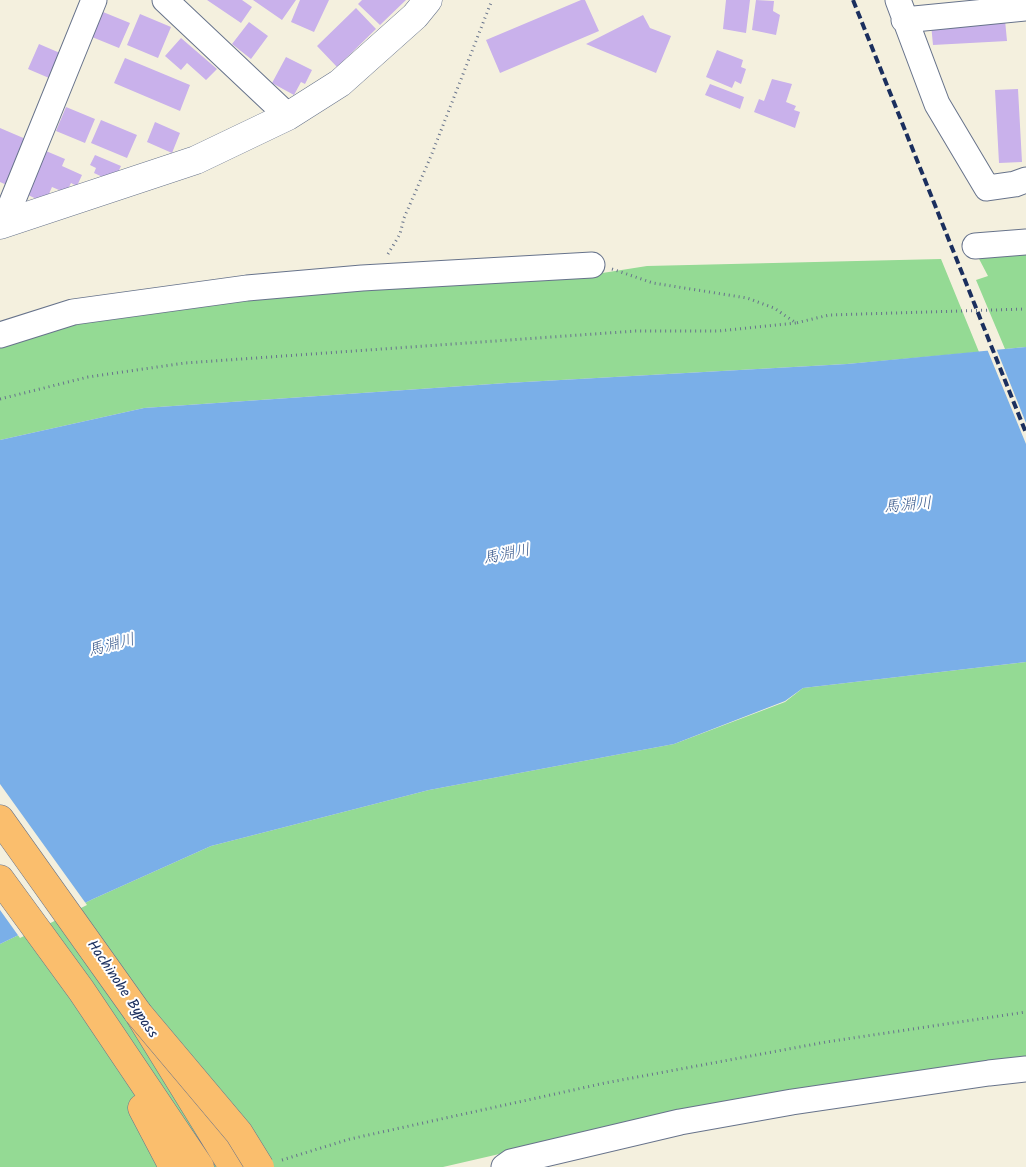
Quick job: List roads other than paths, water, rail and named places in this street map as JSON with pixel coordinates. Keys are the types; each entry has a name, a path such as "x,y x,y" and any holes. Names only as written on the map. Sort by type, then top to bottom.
{"highway":[{"name":"Hachinohe Bypass","path":"0,819 138,1013 233,1167"},
{"path":"0,879 81,990 200,1167"},
{"path":"81,990 173,1167"},
{"path":"138,1013 239,1134 268,1164"}],"street":[{"path":"6,223 10,207 94,0"},
{"path":"165,0 288,116"},
{"path":"6,223 196,160 288,116 340,83 415,16 428,0"},
{"path":"1026,8 901,10 937,104 987,188 1015,184 1026,180"},
{"path":"975,246 1026,242"},
{"path":"0,335 74,312 247,288 373,278 592,265"},
{"path":"504,1167 511,1162 680,1122 802,1101 988,1073 1026,1070"}],"water":[{"name":"馬淵川","path":"1026,347 1026,662 803,688 785,701 674,744 429,790 211,846 93,899 0,944 0,440 144,408 507,383 847,364"}],"railway":[{"path":"853,0 1026,433"}]}
